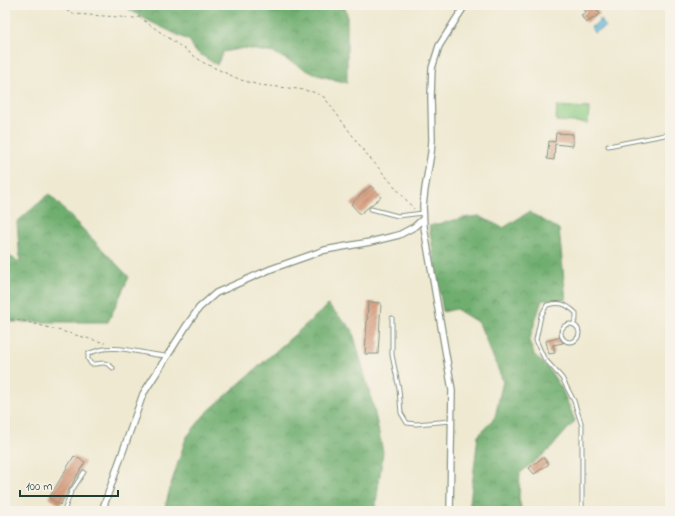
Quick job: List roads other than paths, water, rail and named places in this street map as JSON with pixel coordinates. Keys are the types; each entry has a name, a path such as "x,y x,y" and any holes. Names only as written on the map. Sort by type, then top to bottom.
{"street":[{"path":"450,511 452,390 422,215 432,153 432,68 439,46 464,5"},
{"path":"102,511 143,394 199,308 216,292 271,269 325,250 399,235 414,227 422,215"}],"lane":[{"path":"608,146 670,134"},
{"path":"371,209 398,216 422,215"},
{"path":"574,323 576,313 568,306 558,303 547,305 541,316 536,340 544,358 562,378 574,401 582,426 582,506 585,511 587,511"},
{"path":"392,318 392,355 402,413 408,423 416,424 452,421"},
{"path":"567,323 574,323 579,328 580,334 577,340 570,342 564,340 561,334 562,328 567,323"},
{"path":"112,368 109,364 100,362 91,364 88,359 88,354 94,351 112,348 124,349 154,356 167,356"},
{"path":"64,511 71,492 84,472"}],"water":[{"path":"601,19 605,27 594,33 591,27 599,23 598,21"}]}
